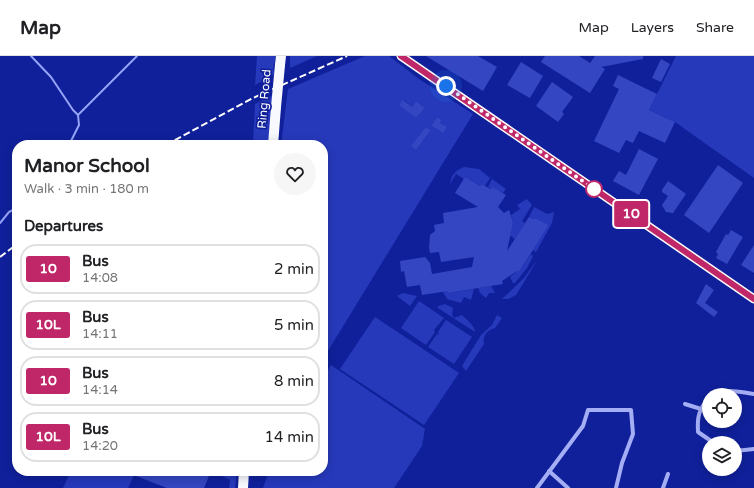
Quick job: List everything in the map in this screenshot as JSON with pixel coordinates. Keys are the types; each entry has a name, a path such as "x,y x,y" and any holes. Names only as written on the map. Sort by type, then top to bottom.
{"highway":[{"name":"Ring Road","path":"273,140 280,61"},
{"path":"243,488 244,476"}],"street":[{"path":"401,56 754,299"},
{"path":"742,392 754,394"},
{"path":"685,404 701,409 697,418 698,432 704,436"},
{"path":"537,488 583,426 588,410 631,410 632,434 620,470 616,488"},
{"path":"742,450 754,449"},
{"path":"549,471 568,488"},
{"path":"662,488 668,474"}],"shaded area":[{"path":"257,56 276,56 273,69 275,74 255,85"},
{"path":"290,56 317,56 290,68"},
{"path":"365,56 389,56 419,79 473,114 328,351 328,140 282,140 288,89","holes":["404,100 412,107 416,101 425,108 416,118 400,104","437,117 442,120 440,123 446,127 443,133 431,126","427,127 431,130 416,150 412,146"]},
{"path":"676,56 754,56 754,178 675,122 649,110"},
{"path":"273,95 268,140 253,140 255,104"},
{"path":"464,167 479,169 490,178 485,186 481,184 480,186 465,177 464,179 456,174 450,184 454,173"},
{"path":"492,179 506,189 503,193 488,187"},
{"path":"527,199 532,205 522,221 525,223 515,239 508,234 513,222 511,215 520,209 517,205"},
{"path":"534,207 547,214 554,212 552,223 536,252 533,250 549,225 535,218 529,217"},
{"path":"531,254 533,256 527,268 515,283 513,283 510,277 517,271 519,272"},
{"path":"538,259 516,295 508,299 502,299 523,279"},
{"path":"491,286 495,293 489,293 486,298 480,293 478,288"},
{"path":"448,289 449,293 474,289 471,300 464,297 461,303 447,299 442,290"},
{"path":"403,293 417,296 410,306 397,296"},
{"path":"419,301 444,318 434,330 435,332 426,345 401,328"},
{"path":"445,304 453,308 452,314 454,318 462,315 472,325 475,332 438,308 438,306"},
{"path":"497,315 502,318 495,328 486,334 484,344 466,371 462,366 481,335 492,325"},
{"path":"375,317 459,373 424,425 340,369"},
{"path":"446,320 472,337 454,364 428,347 437,334 439,335 438,332"},
{"path":"331,365 425,429 422,446 394,488 263,488 267,476 328,476 328,370"},
{"path":"69,476 134,476 128,488 63,488"},
{"path":"222,476 236,476 235,488 229,488 230,480"}],"building":[{"path":"426,56 478,56 497,67 483,91"},
{"path":"545,56 579,56 590,63 595,56 643,56 643,59 601,67 605,69 590,93 541,62"},
{"path":"661,59 670,64 661,82 652,78"},
{"path":"521,62 543,76 530,98 507,85"},
{"path":"618,75 657,94 649,110 675,122 665,143 639,131 633,143 626,140 619,153 594,141 619,89 613,86"},
{"path":"552,82 573,97 562,112 564,114 558,122 536,106"},
{"path":"403,100 412,107 416,101 425,108 416,118 399,105"},
{"path":"437,117 442,120 440,123 447,127 443,133 431,126"},
{"path":"426,127 431,130 416,150 411,146"},
{"path":"639,149 658,159 639,195 613,181 619,171 626,175"},
{"path":"718,165 743,183 709,233 684,215"},
{"path":"465,177 480,186 481,184 491,189 492,187 506,195 498,207 504,213 509,210 513,222 507,251 529,217 535,218 549,225 519,272 517,271 502,281 503,284 448,293 448,291 422,295 420,285 407,287 404,271 401,272 400,261 425,257 430,263 432,274 472,267 474,257 441,262 439,252 430,253 429,248 430,235 435,231 434,225 444,223 443,213 478,207 455,193"},
{"path":"668,181 686,194 673,213 666,212 662,205 668,196 662,192 662,190"},
{"path":"731,230 743,237 727,264 716,258 718,254 716,252 726,234 728,235"},
{"path":"754,245 754,273 741,265"},
{"path":"706,284 714,290 705,303 718,312 714,317 696,303"},
{"path":"136,476 209,476 204,488 167,488"}],"waterway":[{"path":"31,56 51,77 78,115"},
{"path":"72,140 79,125 78,115 137,56"},
{"path":"0,223 12,210"}],"railway":[{"path":"175,140 253,98 347,56"},
{"path":"0,257 12,248"}],"bus line":[{"name":"10","path":"401,56 754,299"}],"route":[{"path":"446,86 594,189"}]}
